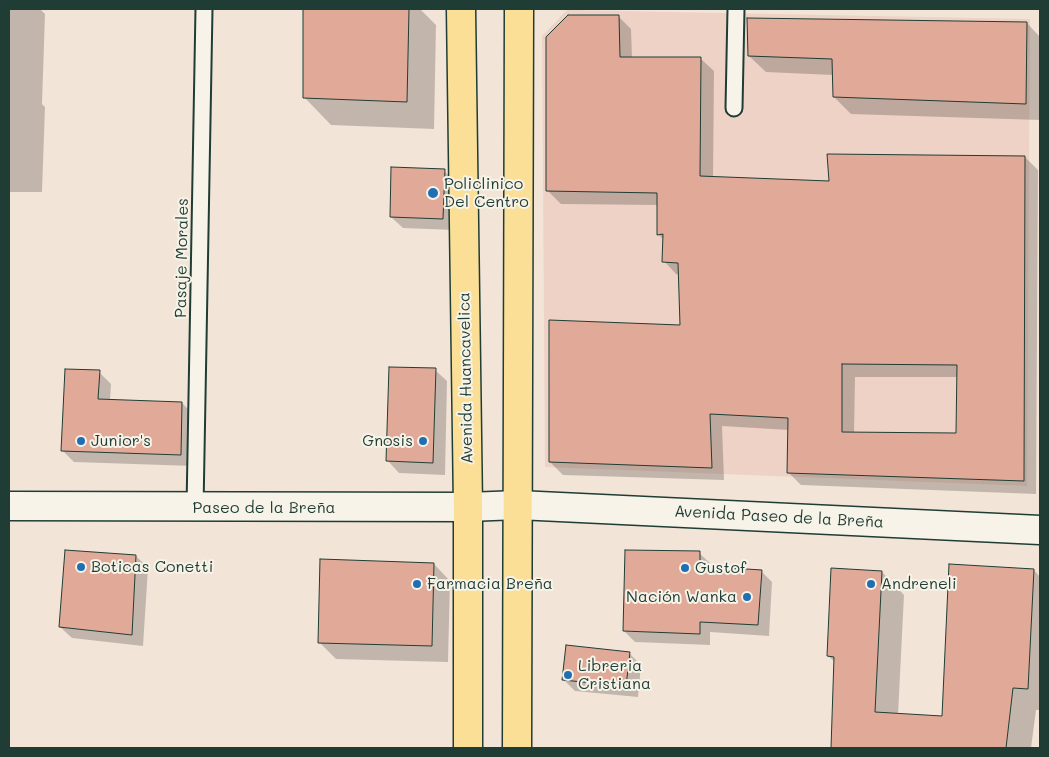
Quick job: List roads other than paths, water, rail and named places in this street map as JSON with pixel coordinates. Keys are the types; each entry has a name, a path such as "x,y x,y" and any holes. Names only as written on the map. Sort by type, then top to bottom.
{"highway":[{"name":"Avenida Huancavelica","path":"461,9 468,507 468,748"},
{"path":"517,748 519,9"}],"street":[{"name":"Paseo de la Breña","path":"9,506 194,508 468,507 518,505"},
{"name":"Avenida Paseo de la Breña","path":"518,505 1040,530"}],"lane":[{"name":"Pasaje Morales","path":"194,508 204,9"},
{"path":"734,108 736,9"}],"place":[{"name":"Policlinico Del Centro","path":"433,193"},
{"name":"Junior's","path":"81,441"},
{"name":"Gnosis","path":"423,441"},
{"name":"Boticas Conetti","path":"81,567"},
{"name":"Gustof","path":"685,568"},
{"name":"Farmacia Breña","path":"417,584"},
{"name":"Andreneli","path":"871,584"},
{"name":"Nación Wanka","path":"747,597"},
{"name":"Libreria Cristiana","path":"568,675"}]}
